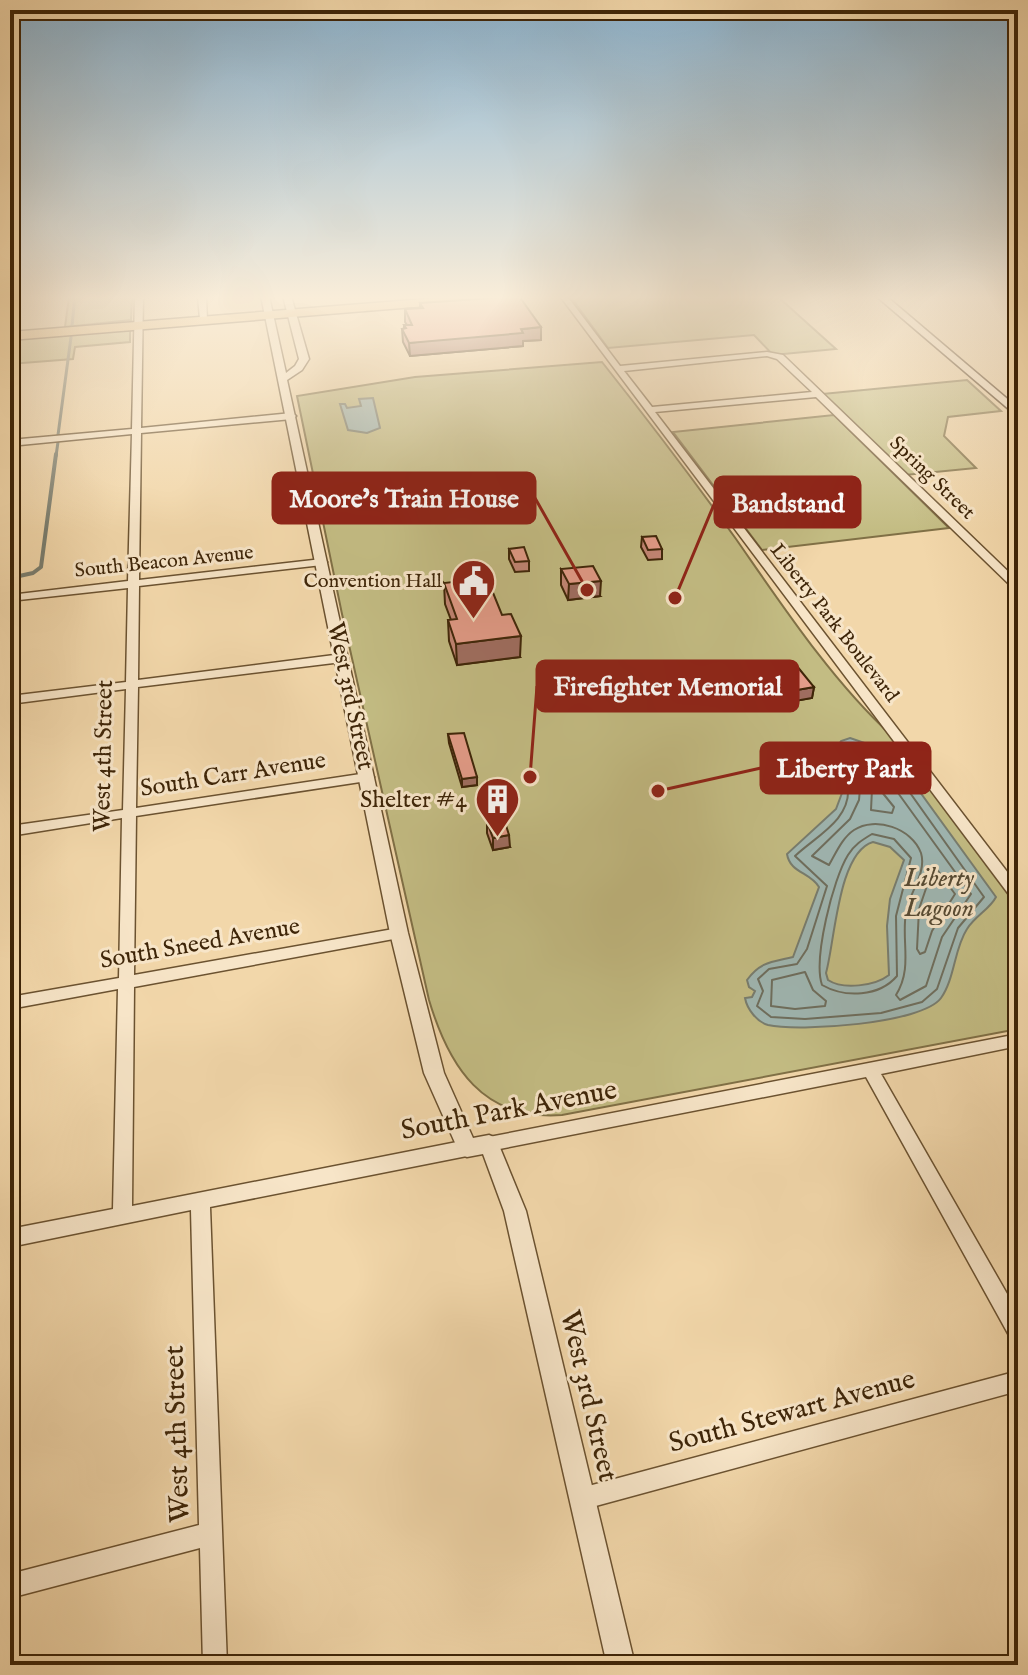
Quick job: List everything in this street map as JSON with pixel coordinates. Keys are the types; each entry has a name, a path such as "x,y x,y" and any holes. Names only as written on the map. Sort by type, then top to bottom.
{"main road":[{"path":"971,374 1018,414"}],"street":[{"name":"West 4th Street","path":"122,1216 137,374"},
{"name":"West 3rd Street","path":"282,374 399,933 434,1073 515,1211 621,1665"},
{"path":"283,379 290,374"},
{"name":"Liberty Park Boulevard","path":"621,374 1018,896"},
{"name":"Spring Street","path":"798,374 1018,587"},
{"path":"648,410 819,394"},
{"path":"10,443 292,416"},
{"name":"South Beacon Avenue","path":"10,598 322,562"},
{"path":"10,700 342,658"},
{"name":"South Carr Avenue","path":"10,831 367,777"},
{"name":"South Sneed Avenue","path":"10,1003 399,933"},
{"name":"South Park Avenue","path":"10,1238 1018,1040"},
{"path":"870,1069 1018,1332"},
{"name":"West 4th Street","path":"200,1201 215,1665"},
{"name":"South Stewart Avenue","path":"581,1499 1018,1381"},
{"path":"10,1586 210,1534"}],"shaded area":[{"path":"611,374 703,494 809,642 849,691 892,736 1018,903 1018,1029 562,1115 534,1115 511,1109 490,1099 473,1085 447,1047 429,1000 342,614 297,396 415,377"},
{"path":"967,380 1001,411 948,417 944,436 976,468 905,475 822,394"},
{"path":"834,415 949,528 762,550 673,432"}],"water":[{"path":"373,398 380,428 367,433 348,430 340,404 345,404 347,408 361,406 359,399"},
{"name":"Liberty Lagoon","path":"850,738 891,752 996,897 967,929 946,990 929,1007 886,1020 859,1024 805,1027 768,1025 756,1018 748,1006 745,998 752,997 755,991 749,987 747,980 762,966 793,957 819,887 792,865 787,854 836,809 842,793 823,774 841,741","holes":["873,842 890,847 904,860 890,899 887,926 889,975 876,982 859,985 834,983 828,980 826,973 845,879 861,849"]}],"building":[{"path":"656,536 662,549 648,550 642,537"},
{"path":"524,547 529,561 515,562 509,549"},
{"path":"593,566 601,581 569,584 561,569"},
{"path":"487,578 502,615 511,614 521,636 456,644 448,620 457,619 444,583"},
{"path":"796,665 814,687 797,690 779,667"},
{"path":"464,733 477,777 462,779 448,734"},
{"path":"504,819 509,835 493,838 487,822"}],"waterway":[{"path":"58,435 66,374"},
{"path":"56,456 58,442"},
{"path":"10,578 33,573 41,567 56,454"}],"place":[{"name":"Moore's Train House","path":"587,590"},
{"name":"Bandstand","path":"675,598"},
{"name":"Convention Hall","path":"473,620"},
{"name":"Firefighter Memorial","path":"530,777"},
{"name":"Liberty Park","path":"658,791"},
{"name":"Shelter #4","path":"498,839"}]}
